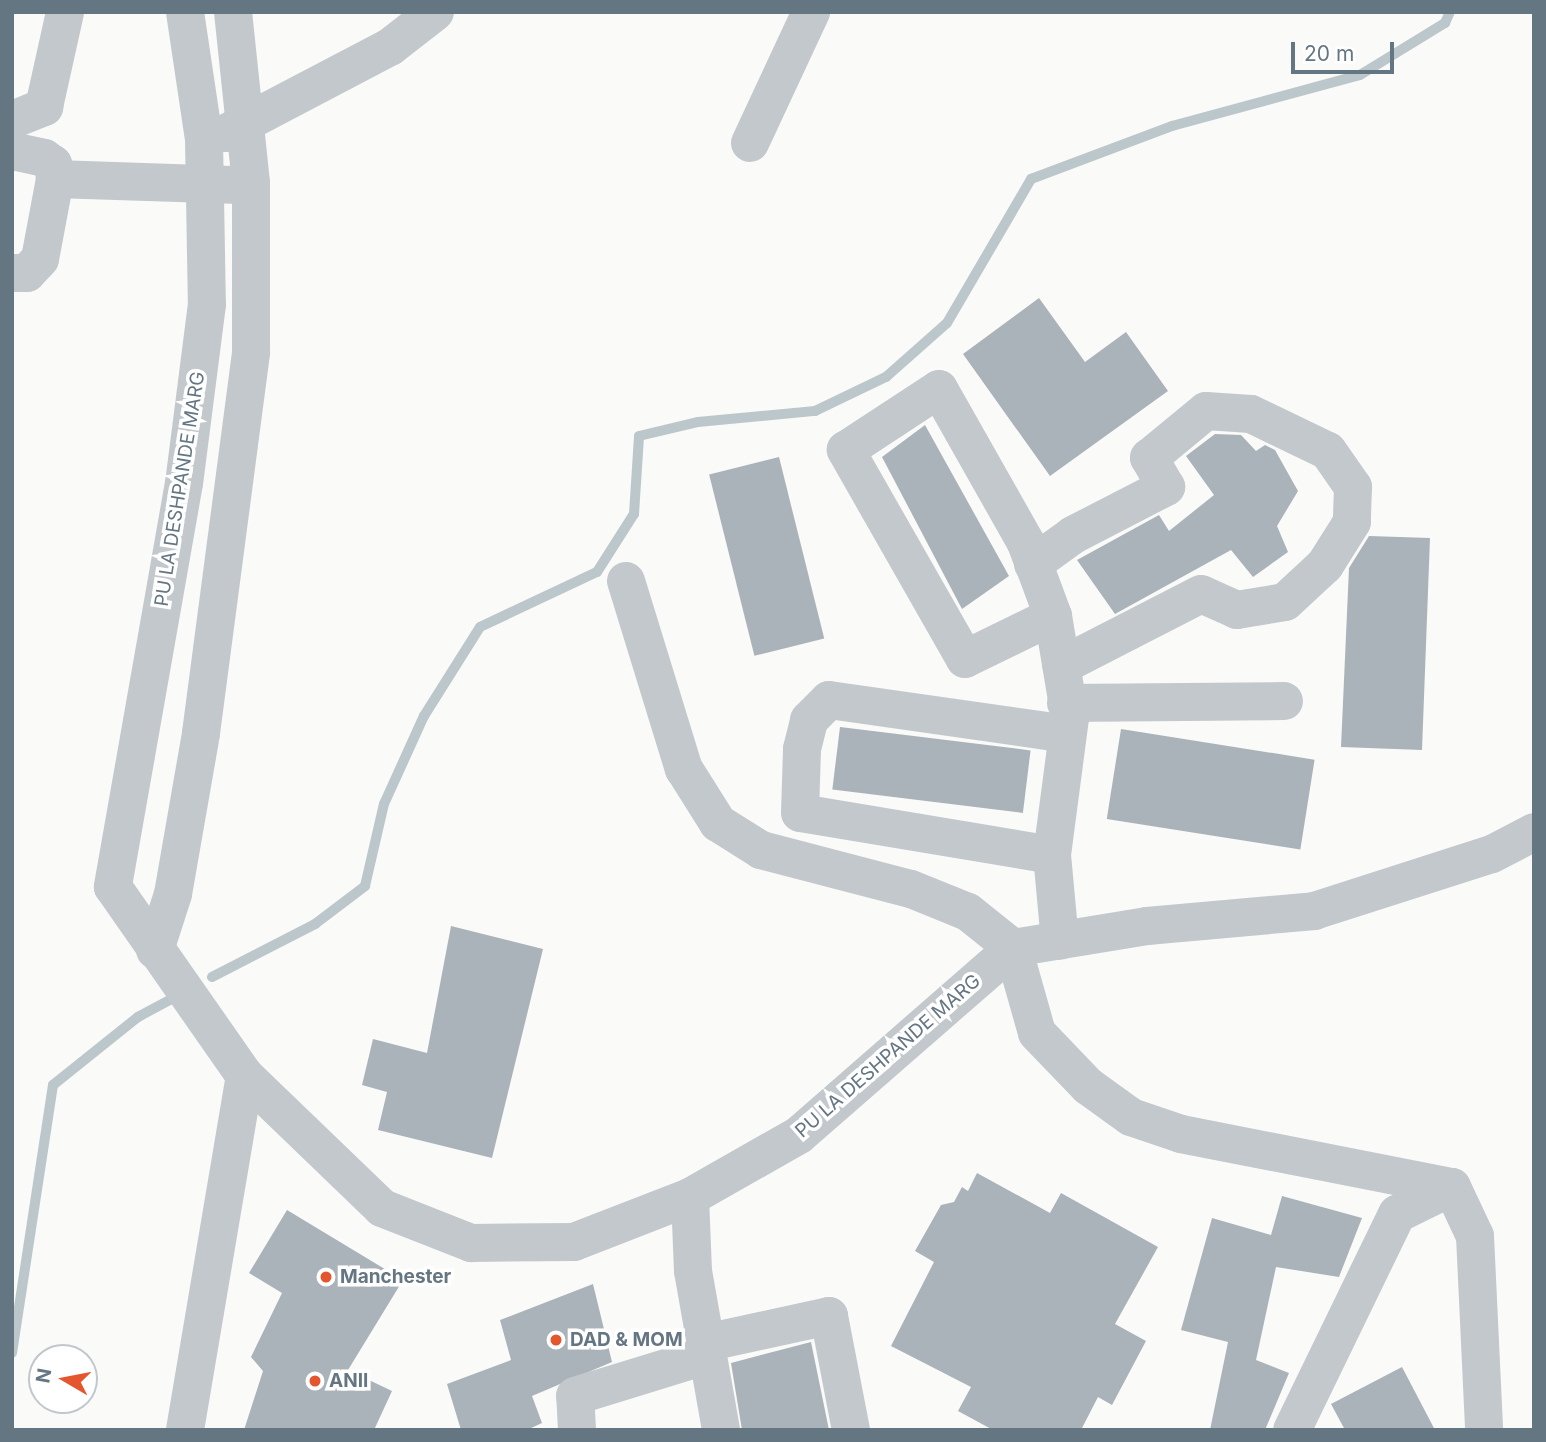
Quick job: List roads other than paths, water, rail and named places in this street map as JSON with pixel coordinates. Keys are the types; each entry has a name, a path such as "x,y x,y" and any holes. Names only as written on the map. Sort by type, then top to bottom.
{"street":[{"path":"12,120 44,107 65,12"},
{"name":"PU LA DESHPANDE MARG","path":"185,12 204,139 207,304 184,483 113,887 245,1076 382,1208 471,1243 574,1242 690,1197 799,1135 1013,948"},
{"path":"155,950 173,894 201,733 251,352 251,183 233,12"},
{"path":"204,139 247,128 390,47 435,12"},
{"path":"750,143 811,12"},
{"path":"12,151 44,158 53,164 55,179 40,259 27,273 12,273"},
{"path":"55,179 205,187 251,183"},
{"path":"1053,616 965,659 846,450 939,389 1033,564 1053,616 1065,701 1052,855 1060,941"},
{"path":"1033,564 1073,535 1166,487 1149,458 1206,411 1251,414 1328,452 1353,487 1352,522 1325,565 1285,602 1237,610 1201,594 1065,701"},
{"path":"626,581 684,769 718,823 761,850 911,889 968,912 1013,948 1037,1033 1088,1086 1131,1117 1181,1134 1452,1186"},
{"path":"1052,855 800,813 802,749 809,720 829,700 1284,701"},
{"path":"1013,948 1314,911 1492,854 1534,832"},
{"path":"185,1430 245,1076"},
{"path":"1292,1430 1397,1214 1452,1186"},
{"path":"1452,1186 1475,1237 1484,1430"},
{"path":"690,1197 706,1349 721,1430"},
{"path":"577,1430 575,1396 706,1349 829,1317 851,1430"}],"waterway":[{"path":"212,977 315,924 365,886 384,804 424,716 480,627 597,572 634,514 639,436 698,422 815,411 886,377 947,323 1031,179 1172,126 1360,75 1445,23 1450,12"},
{"path":"12,1353 53,1085 138,1017 175,997"}],"place":[{"name":"Manchester","path":"326,1277"},
{"name":"DAD & MOM","path":"556,1340"},
{"name":"ANII","path":"315,1381"}]}
